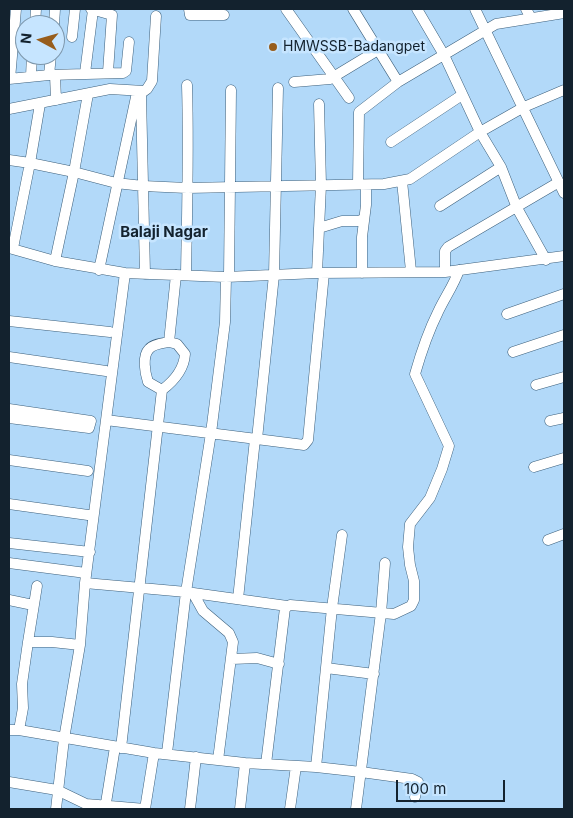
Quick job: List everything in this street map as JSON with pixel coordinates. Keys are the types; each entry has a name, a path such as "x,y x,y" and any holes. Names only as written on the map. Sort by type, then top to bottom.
{"street":[{"path":"16,9 9,79 85,73 123,73 126,71 130,42"},
{"path":"72,37 75,9"},
{"path":"85,73 92,9 112,15 108,72"},
{"path":"189,9 190,15 224,15"},
{"path":"286,9 349,98"},
{"path":"353,9 398,82"},
{"path":"418,9 444,55 480,132 501,167 517,208 546,260"},
{"path":"475,9 564,193"},
{"path":"362,273 363,219 366,205 362,185 359,112 398,82 496,24 529,14 564,13"},
{"path":"98,270 136,97 152,81 156,16"},
{"path":"294,82 326,80 334,77 378,50"},
{"path":"30,76 31,65"},
{"path":"52,65 56,100"},
{"path":"169,342 181,275 189,144 187,85"},
{"path":"238,599 274,275 278,88"},
{"path":"9,109 110,89 142,92"},
{"path":"167,753 225,322 231,187 231,90"},
{"path":"9,160 74,172 116,183 143,186 187,188 384,184 410,179 480,132 524,107 564,90"},
{"path":"142,92 145,274"},
{"path":"55,261 88,94"},
{"path":"391,142 462,94"},
{"path":"40,104 30,164 11,248 55,261 98,270 125,273 227,276 411,271 445,272 546,260 564,256"},
{"path":"106,420 304,445 308,440 320,273 319,104"},
{"path":"440,206 501,167"},
{"path":"402,180 411,271"},
{"path":"445,272 445,251 448,247 559,182"},
{"path":"319,228 342,221 358,221 363,219"},
{"path":"9,563 139,587 287,606 394,614 411,606 414,600 414,581 408,547 410,524 430,498 442,469 448,446 415,374 426,338 460,270"},
{"path":"56,809 64,739 80,645 86,578 125,273"},
{"path":"507,314 564,294"},
{"path":"9,321 110,332"},
{"path":"513,352 564,335"},
{"path":"105,808 118,747 162,390 170,384 184,366 185,354 177,344 169,342 149,348 146,355 145,373 148,382 162,390"},
{"path":"9,357 106,371"},
{"path":"536,385 564,377"},
{"path":"9,409 91,421 89,428 9,418"},
{"path":"550,421 564,418"},
{"path":"534,467 564,458"},
{"path":"9,460 88,471"},
{"path":"9,504 88,515"},
{"path":"316,767 332,608 342,534"},
{"path":"548,540 564,534"},
{"path":"9,543 90,552"},
{"path":"356,809 374,674 385,563"},
{"path":"37,586 22,684 23,708 14,730 154,753 245,763 316,767 416,780 418,782 415,797"},
{"path":"190,593 203,611 232,637 232,659 218,760"},
{"path":"9,600 33,606"},
{"path":"266,764 284,612 287,606"},
{"path":"28,642 80,645"},
{"path":"232,659 257,658 279,664"},
{"path":"326,668 374,674"},
{"path":"9,782 58,790 86,804 105,808 145,809 154,753"},
{"path":"190,809 196,757"},
{"path":"240,809 245,763"},
{"path":"290,809 296,766"}],"place":[{"name":"HMWSSB-Badangpet","path":"273,47"}],"district":[{"name":"Balaji Nagar","path":"164,232"}]}
